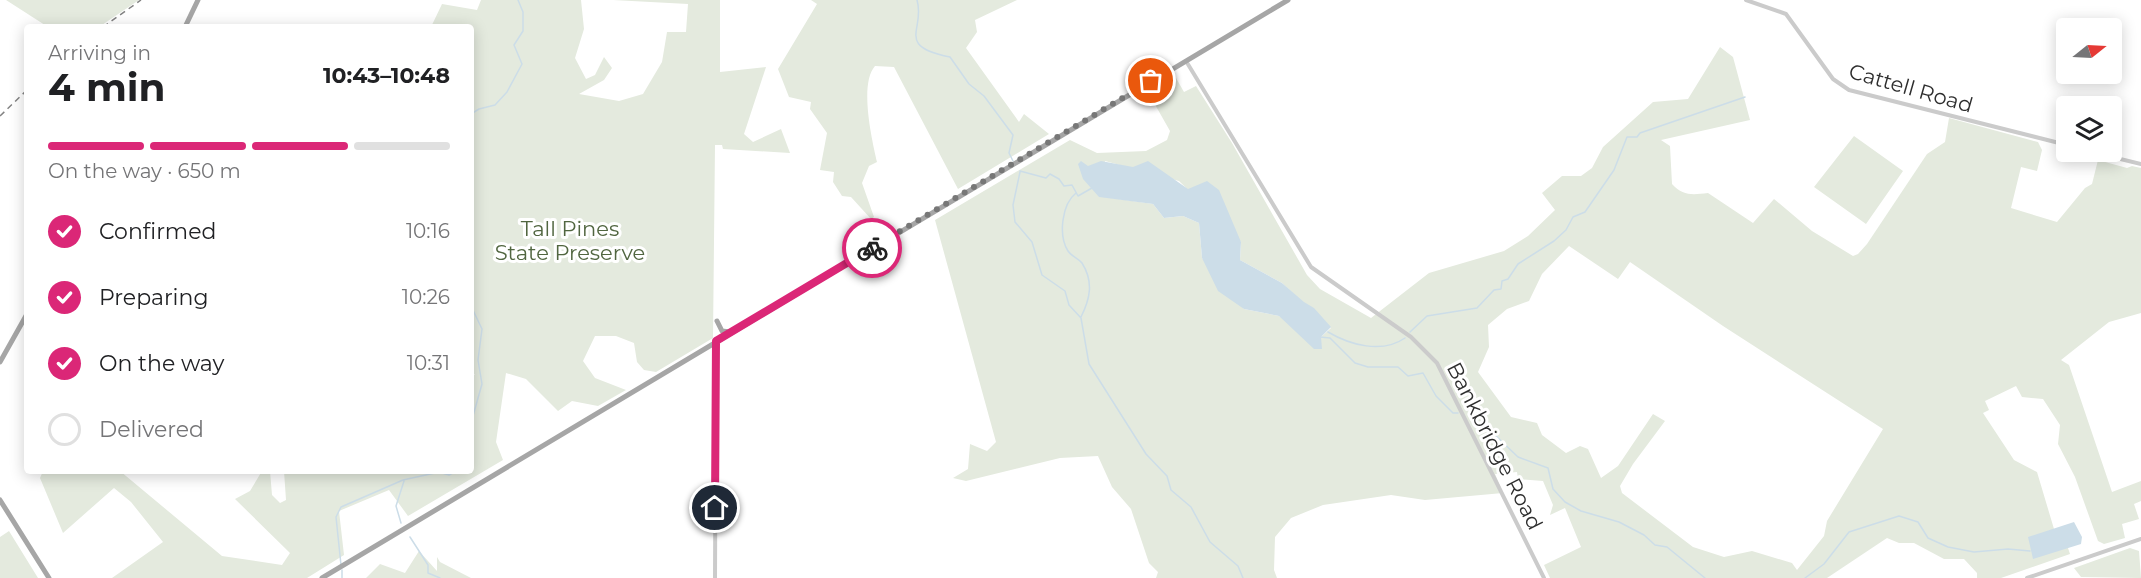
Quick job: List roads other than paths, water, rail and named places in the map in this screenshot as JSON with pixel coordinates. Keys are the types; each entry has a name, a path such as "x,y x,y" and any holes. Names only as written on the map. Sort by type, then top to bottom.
{"main road":[{"path":"186,24 198,0"},
{"path":"322,578 1288,0"},
{"path":"0,362 24,319"},
{"path":"717,321 722,331 732,332"},
{"path":"0,500 49,578"}],"street":[{"path":"1273,0 1276,7"},
{"name":"Cattell Road","path":"1746,0 1786,14 1833,79 1849,90 2056,142"},
{"name":"Bankbridge Road","path":"1186,61 1305,260 1329,282 1421,345 1437,363 1544,578"},
{"path":"2122,159 2141,164"},
{"path":"715,578 716,341"},
{"path":"2027,578 2141,539"}],"water":[{"path":"1081,161 1088,166 1101,161 1133,167 1148,161 1188,189 1207,181 1219,190 1241,242 1240,260 1282,283 1314,308 1331,327 1321,337 1322,349 1314,349 1279,316 1244,309 1218,291 1202,258 1199,223 1183,216 1164,218 1153,204 1099,197 1083,179 1078,164"},
{"path":"2074,522 2082,537 2081,544 2033,559 2028,537"}],"waterway":[{"path":"474,112 495,105 507,92 522,64 514,45 523,31 523,12 518,0"},
{"path":"917,0 919,10 917,42 922,48 950,57 969,84 984,96 1013,135 1009,153 1013,161"},
{"path":"1410,332 1427,316 1477,308 1494,290 1501,289 1502,281 1508,279 1518,264 1554,241 1566,230 1573,217 1585,212 1614,170 1627,137 1637,137 1640,133 1745,97"},
{"path":"1020,171 1046,178 1050,174 1059,179 1064,186 1072,185 1078,196 1092,188"},
{"path":"1020,172 1013,205 1015,222 1032,242 1042,275 1065,291 1069,305 1081,318 1089,364 1146,454 1167,476 1171,490 1191,507 1210,542 1238,566 1243,578"},
{"path":"1076,193 1067,204 1062,229 1068,251 1082,263 1088,277 1087,304 1081,317"},
{"path":"474,312 482,329 478,360 482,384 474,412"},
{"path":"1328,332 1346,341 1376,347 1396,343 1405,338"},
{"path":"1320,337 1330,338 1355,363 1368,367 1398,367 1408,376 1423,373 1436,396 1453,413 1458,413"},
{"path":"1465,409 1477,411 1494,434 1518,457 1548,468 1553,489 1565,502 1581,511 1619,522 1644,535 1655,545 1667,547 1705,578"},
{"path":"341,565 336,517 341,507 403,480 430,474"},
{"path":"446,474 451,474"},
{"path":"401,523 396,506 404,481"},
{"path":"1805,578 1824,564 1849,532 1899,516 1918,522 1928,538 1948,547 1974,552 2008,549 2030,551"},
{"path":"410,537 428,565 428,573 440,578"},
{"path":"342,570 342,578"}],"railway":[{"path":"107,24 141,0"},
{"path":"0,116 24,93"}],"park label":[{"name":"Tall Pines State Preserve","path":"570,240"}]}
